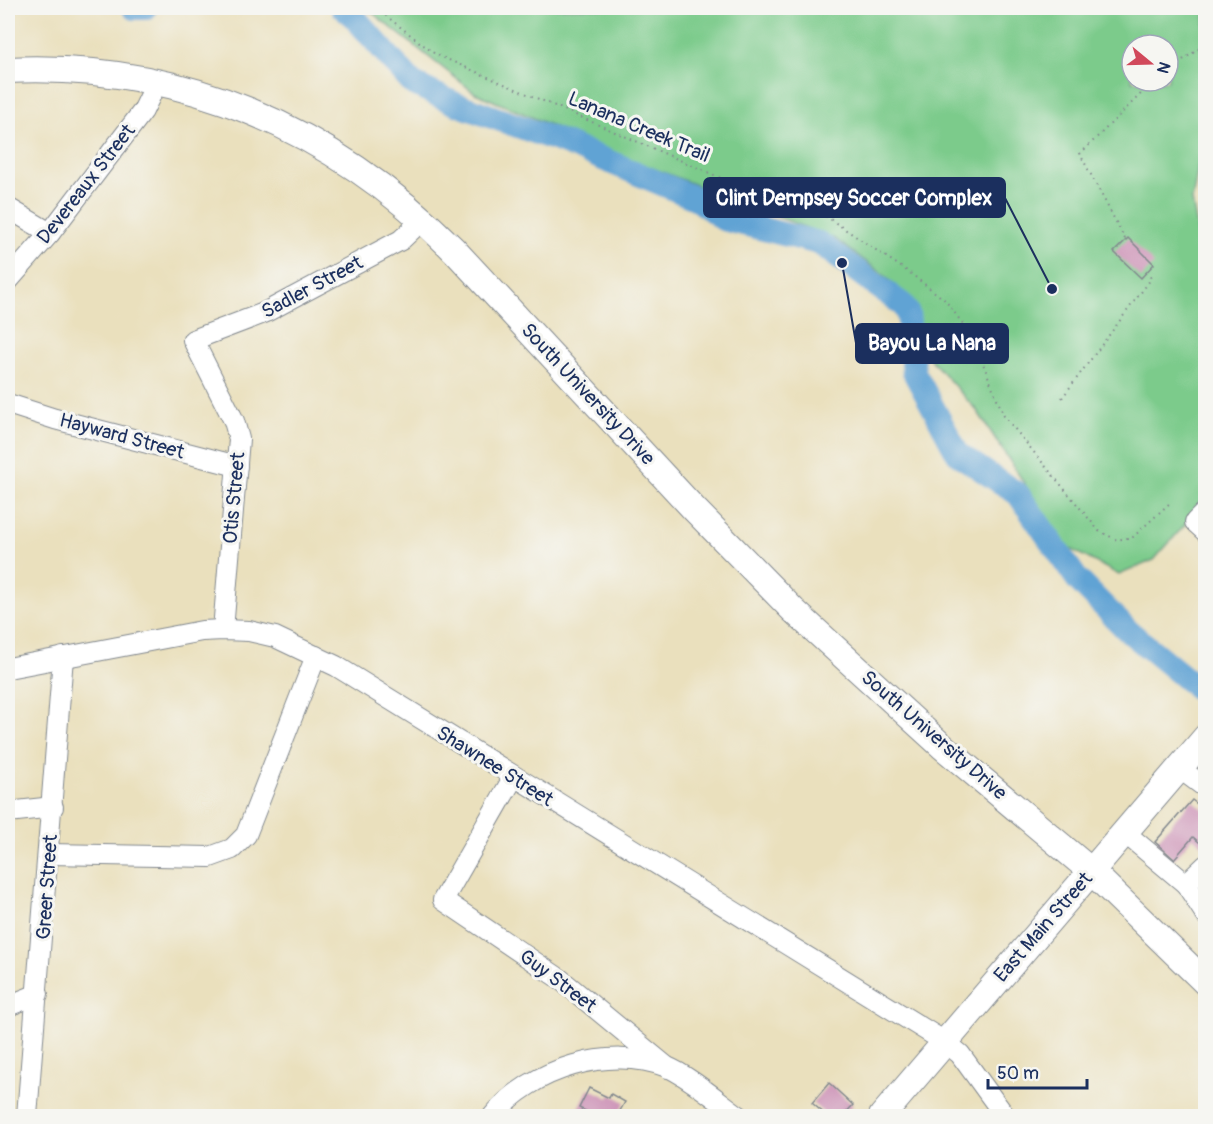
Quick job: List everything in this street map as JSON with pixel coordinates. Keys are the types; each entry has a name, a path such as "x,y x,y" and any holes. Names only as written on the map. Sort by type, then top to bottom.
{"main road":[{"name":"South University Drive","path":"8,70 43,69 108,74 157,82 204,94 286,126 341,157 383,186 423,219 695,510 793,610 942,746 1091,871 1204,977"},
{"name":"East Main Street","path":"882,1116 1206,737"}],"street":[{"name":"Devereaux Street","path":"8,281 50,233 143,111 157,82"},
{"path":"8,208 50,233"},
{"name":"Sadler Street","path":"193,340 264,313 401,240 423,219"},
{"name":"Otis Street","path":"193,340 234,422 239,439 223,630"},
{"name":"Hayward Street","path":"8,404 55,419 237,466"},
{"name":"Shawnee Street","path":"8,668 223,630 249,631 275,637 316,656 945,1042 960,1054 1005,1116"},
{"path":"49,854 210,858 232,849 246,835 316,656"},
{"name":"Greer Street","path":"27,1116 63,657"},
{"path":"1183,763 1206,788"},
{"name":"Guy Street","path":"513,778 442,900 561,979 668,1068 739,1116"},
{"path":"8,812 53,807"},
{"path":"1124,832 1186,884 1206,915"},
{"path":"1186,884 1206,865"},
{"path":"8,1006 38,994"},
{"path":"493,1116 502,1105 530,1084 558,1070 589,1061 626,1059 668,1068"}],"path":[{"name":"Lanana Creek Trail","path":"375,8 435,54 721,178 821,213 910,273 945,300 972,336 1004,416 1099,531 1117,540 1133,537 1172,501"},
{"path":"1180,62 1206,44"},
{"path":"1125,239 1080,154 1142,93"},
{"path":"1062,398 1151,279 1149,272"}],"green space":[{"path":"366,8 1205,8 1205,130 1192,200 1206,275 1205,502 1154,560 1119,575 1065,546 978,412 924,352 914,303 884,275 835,239 637,162 475,93"}],"building":[{"path":"1128,238 1154,264 1141,278 1114,252"},
{"path":"1192,800 1206,811 1206,848 1193,837 1174,859 1155,842"},
{"path":"829,1083 853,1105 843,1116 827,1116 812,1103"},
{"path":"589,1088 609,1098 611,1094 625,1102 617,1116 596,1116 579,1108"}],"waterway":[{"path":"134,8 145,8"},
{"path":"343,8 354,17 412,83 456,104 565,143 697,199 723,219 819,243 903,305 908,313 914,372 958,454 1018,494 1077,579 1126,629 1206,695"}],"place":[{"name":"Bayou La Nana","path":"842,263"},
{"name":"Clint Dempsey Soccer Complex","path":"1052,289"}]}
